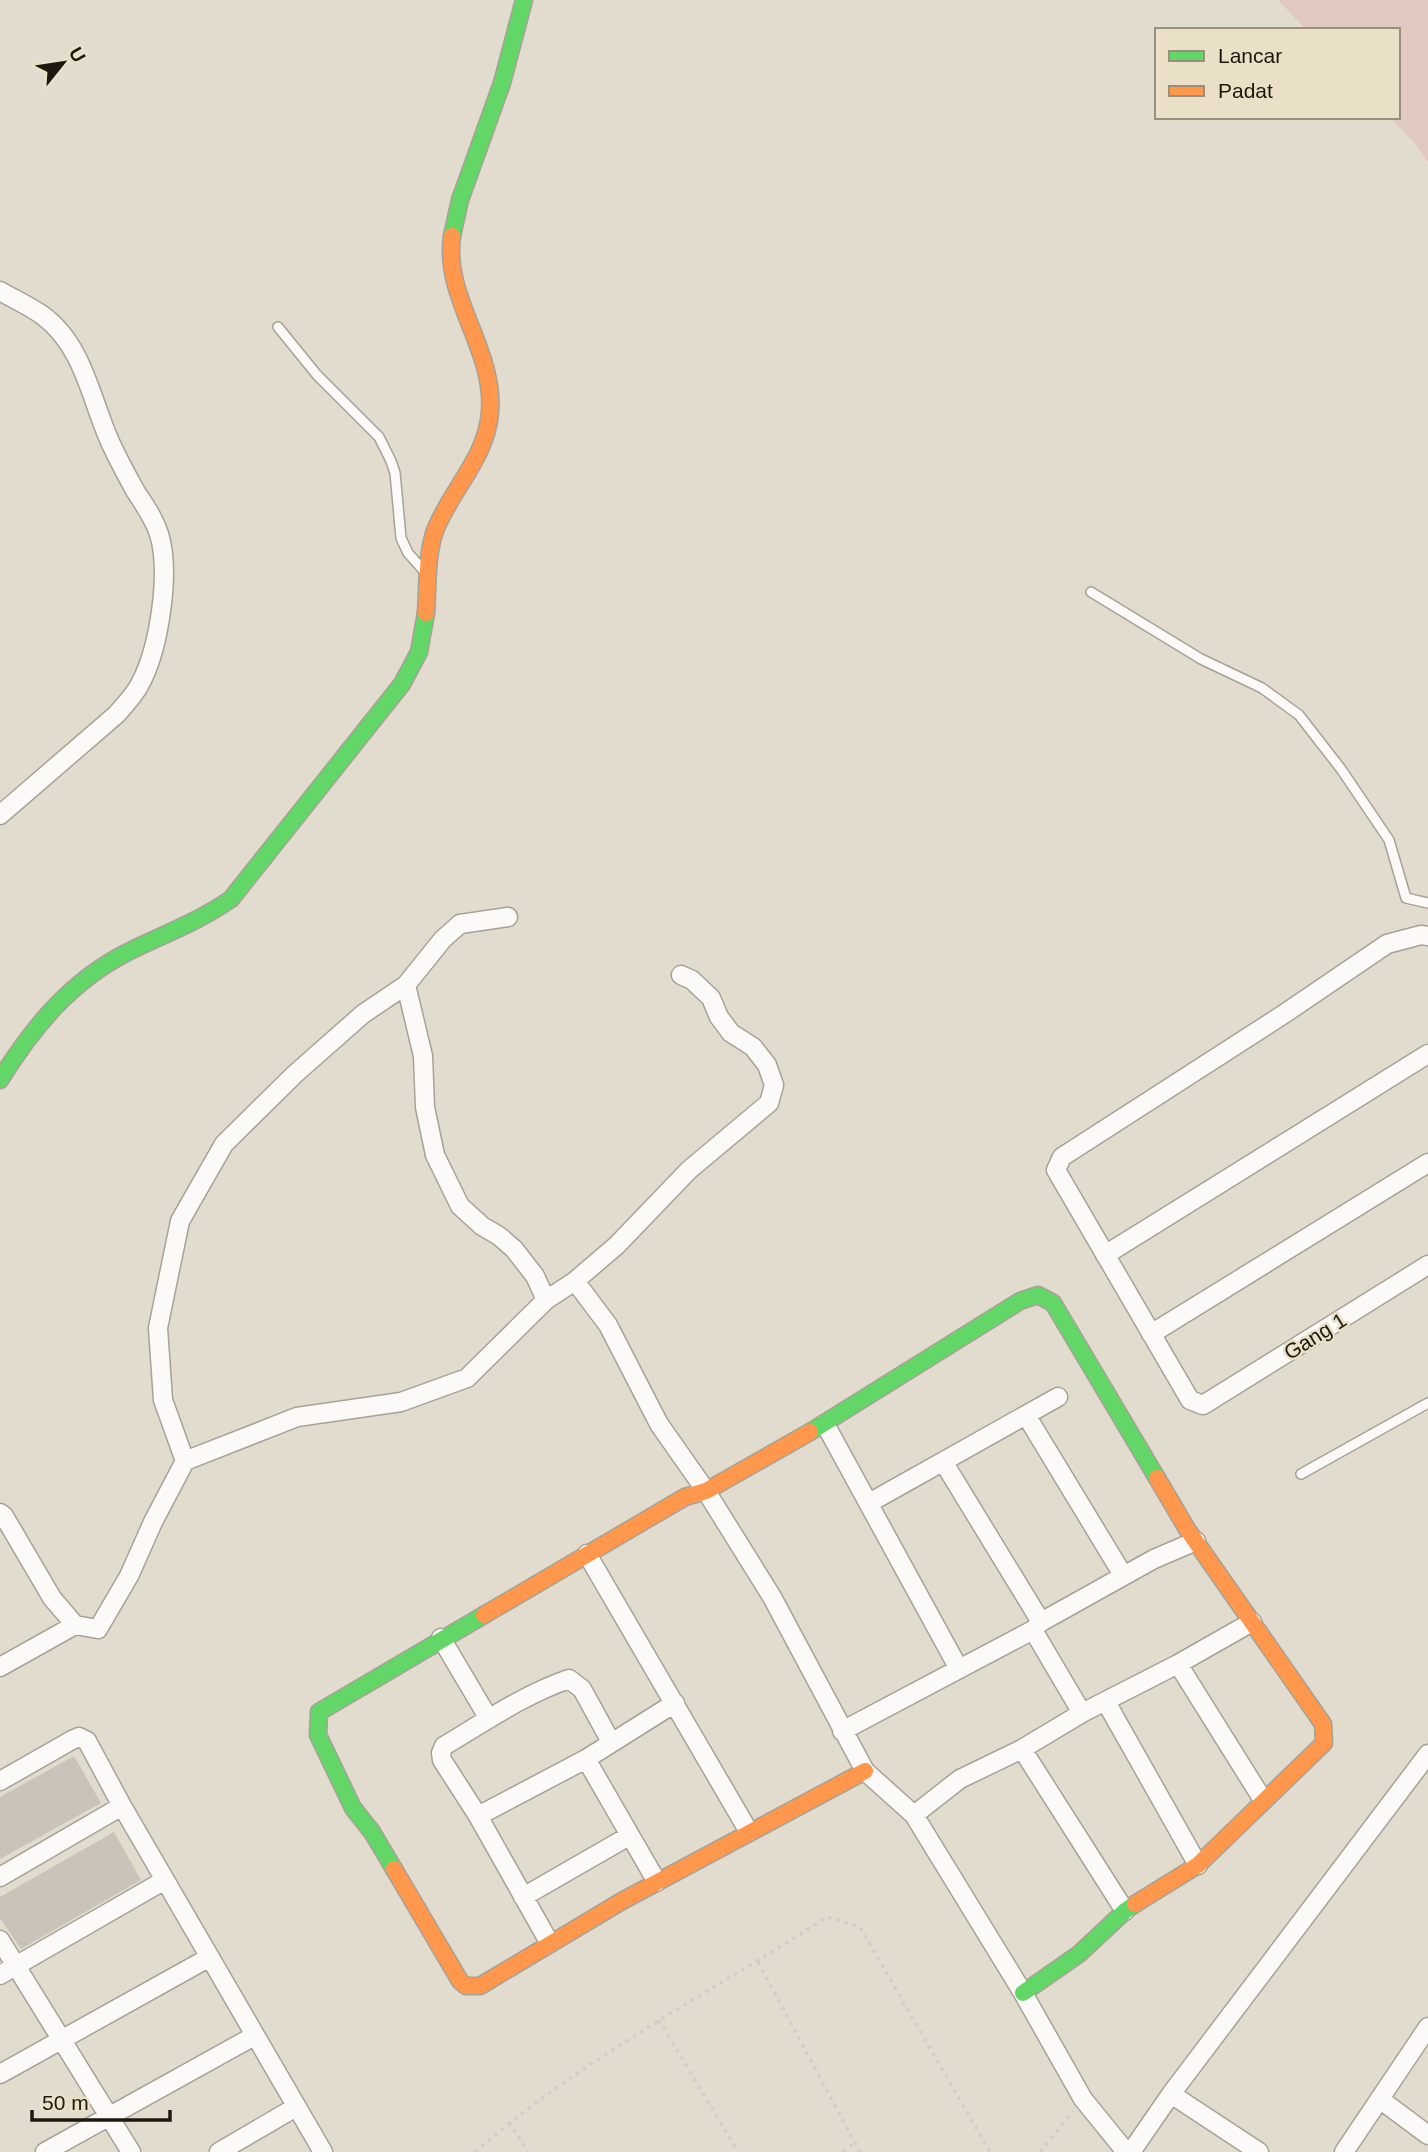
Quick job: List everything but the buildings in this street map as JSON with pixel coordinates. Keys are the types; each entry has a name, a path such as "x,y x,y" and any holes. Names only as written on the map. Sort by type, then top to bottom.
{"street":[{"path":"0,1080 37,1024 65,992 124,954 222,906 239,891 415,664 425,627 428,576 435,532 486,435 490,412 482,351 456,288 450,246 456,211 486,131 519,25 524,0"},
{"path":"0,291 41,314 57,328 70,346 81,366 109,440 124,471 152,515 159,535 164,572 162,610 146,668 132,697 117,714 0,815"},
{"path":"184,1461 163,1400 158,1328 180,1221 224,1144 295,1073 363,1014 406,985 443,939 460,924 508,916"},
{"path":"1426,939 1387,944 1062,1157 1056,1170 1151,1334 1428,1163"},
{"path":"0,1667 75,1625 98,1629 130,1576 184,1461 297,1417 401,1402 467,1378 546,1300 575,1281 617,1245 689,1170 769,1103 774,1085 767,1065 753,1047 730,1033 711,998 692,980 681,975"},
{"path":"406,985 422,1056 425,1107 435,1155 460,1206 514,1249 535,1276 546,1300"},
{"path":"1105,1255 1428,1054"},
{"name":"Gang 1","path":"1151,1334 1190,1400 1203,1405 1428,1265"},
{"path":"575,1281 608,1325 671,1443 706,1491 772,1597 865,1772 914,1815 1023,1993 1083,2099 1128,2152 1428,1754"},
{"path":"865,1772 748,1832 549,1942 480,1986 466,1986 460,1981 372,1832 353,1808 318,1735 318,1712 685,1497 706,1491 825,1424 1020,1301 1038,1295 1053,1303 1196,1541 1323,1724 1324,1743 1198,1865 1125,1911 1079,1954 1023,1993"},
{"path":"869,1503 1058,1398"},
{"path":"1026,1415 1124,1575"},
{"path":"825,1424 959,1669"},
{"path":"944,1463 1037,1626 1082,1713"},
{"path":"0,1513 52,1598 75,1625"},
{"path":"842,1731 1037,1626 1124,1575 1196,1541"},
{"path":"587,1554 748,1832"},
{"path":"914,1815 960,1779 1022,1749 1082,1713 1178,1664 1252,1622"},
{"path":"441,1638 489,1719"},
{"path":"1178,1664 1263,1800"},
{"path":"549,1942 478,1816 442,1760 441,1753 444,1746 489,1719 552,1685 569,1679 582,1689 611,1742"},
{"path":"1106,1702 1198,1865"},
{"path":"478,1816 586,1759 675,1703"},
{"path":"0,1781 79,1737 88,1741 122,1806 323,2152"},
{"path":"1022,1749 1125,1911"},
{"path":"586,1759 657,1882"},
{"path":"0,1877 122,1806"},
{"path":"523,1897 629,1836"},
{"path":"8,1971 165,1880"},
{"path":"0,1940 8,1971 62,2040 131,2152"},
{"path":"0,2074 210,1957"},
{"path":"1344,2152 1428,2027"},
{"path":"45,2152 254,2036"},
{"path":"1171,2094 1259,2152"},
{"path":"1381,2100 1428,2135"},
{"path":"219,2152 296,2107"}],"lane":[{"path":"278,327 317,374 379,437 395,473 401,538 414,561 428,576"},
{"path":"1091,592 1201,659 1262,688 1299,715 1341,769 1389,840 1406,898 1428,903"},
{"path":"1301,1474 1428,1403"}],"path":[{"path":"475,2152 509,2122 659,2020 758,1962 827,1917 860,1927 990,2152"},
{"path":"758,1962 860,2152"},
{"path":"659,2020 738,2152"},
{"path":"1040,2152 1083,2099"},
{"path":"509,2122 528,2152"},
{"path":"843,2152 854,2143"}],"shaded area":[{"path":"1278,0 1428,0 1428,162 1392,119 1400,119 1400,28 1304,28"}],"traffic: fast":[{"path":"452,236 460,200 502,83 524,0"},
{"path":"0,1080 54,1007 87,978 126,953 193,921 231,899 402,684 419,652 426,613"},
{"path":"810,1432 1020,1301 1038,1295 1053,1303 1157,1478"},
{"path":"394,1869 372,1832 353,1808 318,1735 319,1712 484,1615"},
{"path":"1023,1993 1079,1954 1135,1904"}],"traffic: slow":[{"path":"426,613 430,548 436,528 483,443 490,412 485,367 455,281 451,259 452,236"},
{"path":"484,1615 685,1497 706,1491 810,1432"},
{"path":"1135,1904 1198,1865 1324,1743 1323,1724 1187,1529 1157,1478"},
{"path":"394,1869 460,1981 466,1986 480,1986 622,1901 865,1771"}]}
